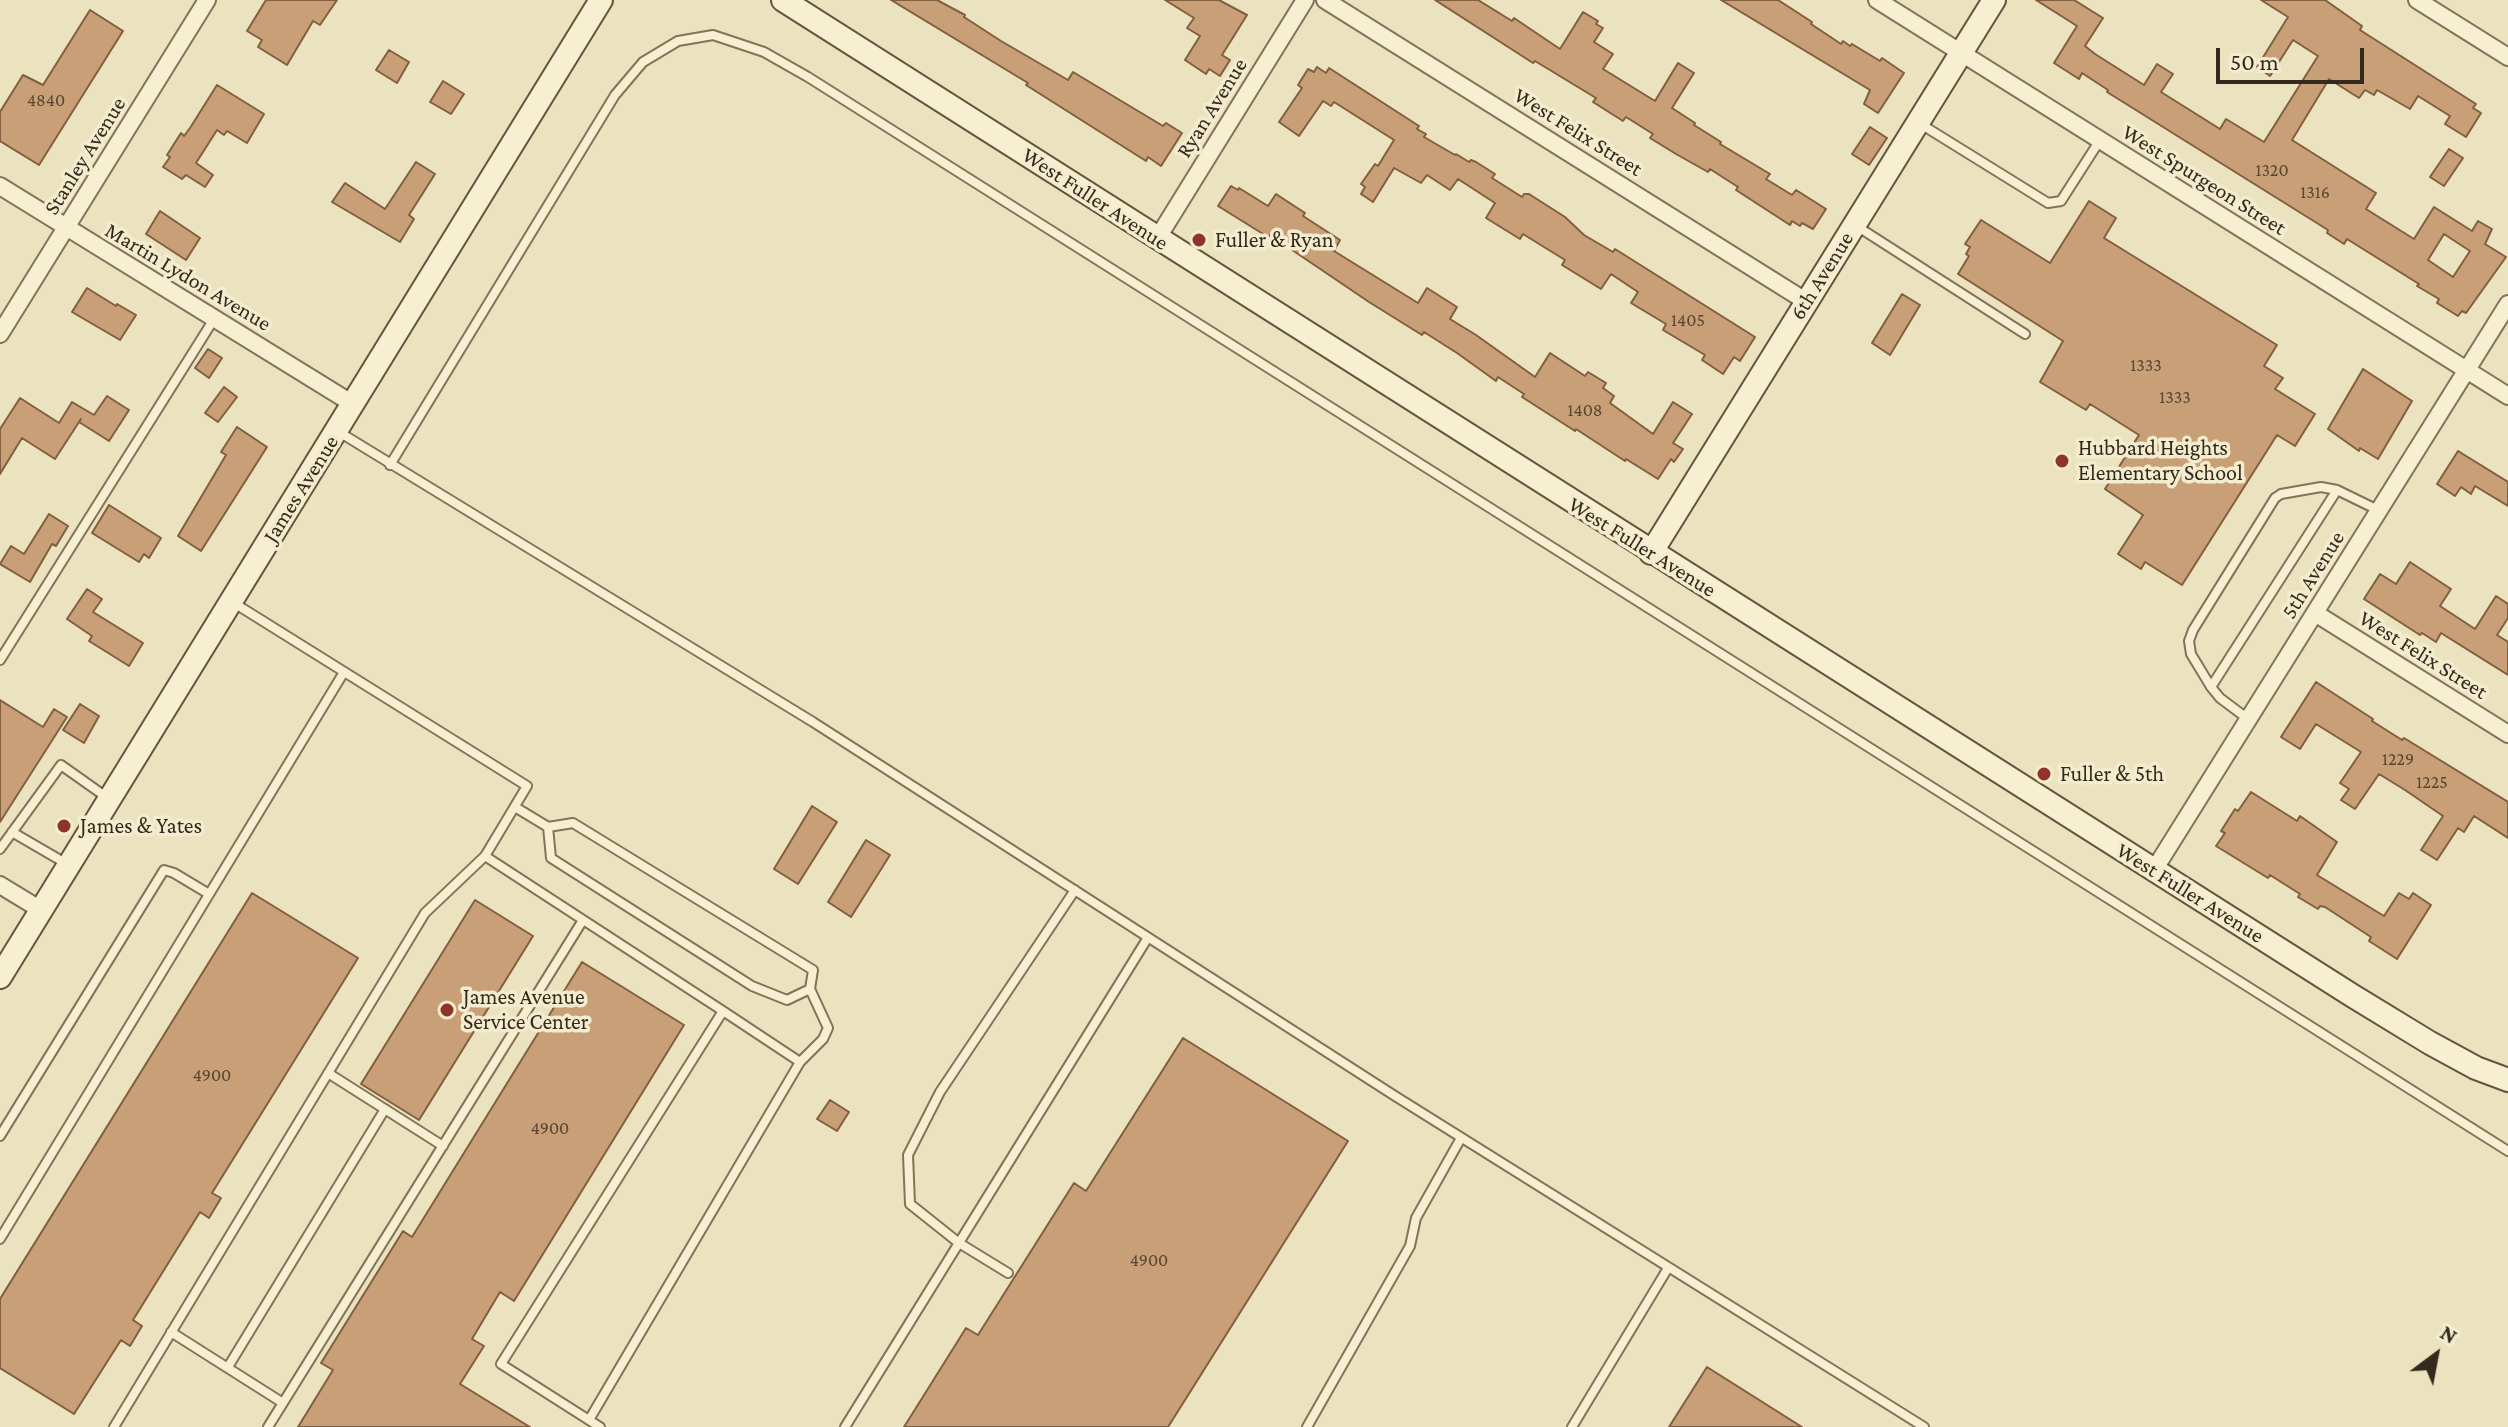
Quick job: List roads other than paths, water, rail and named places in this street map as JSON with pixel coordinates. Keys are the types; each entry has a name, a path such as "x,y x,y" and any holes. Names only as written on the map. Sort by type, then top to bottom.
{"street":[{"name":"Stanley Avenue","path":"0,334 207,0"},
{"name":"James Avenue","path":"0,977 601,0"},
{"name":"West Fuller Avenue","path":"783,0 1651,553 2430,1043 2476,1068 2508,1080"},
{"name":"Ryan Avenue","path":"1157,239 1305,0"},
{"name":"West Felix Street","path":"1325,0 1807,302"},
{"name":"West Spurgeon Street","path":"1877,0 2508,396"},
{"name":"6th Avenue","path":"1651,553 1994,0"},
{"path":"2417,0 2508,57"},
{"name":"Martin Lydon Avenue","path":"0,186 353,404"},
{"name":"5th Avenue","path":"2154,870 2508,304"},
{"name":"West Felix Street","path":"2315,613 2508,734"},
{"path":"0,885 41,910"}],"lane":[{"path":"390,465 615,95 643,62 678,41 713,35 764,52 835,94 2508,1151"},
{"path":"1918,123 2048,203 2061,201 2100,140"},
{"path":"1855,225 2025,334"},
{"path":"0,660 214,319"},
{"path":"336,431 813,722 1147,939 1924,1427"},
{"path":"2249,719 2220,698 2211,687 2191,654 2189,641 2275,498 2281,494 2321,487 2337,490 2379,511"},
{"path":"2211,687 2337,490"},
{"path":"114,1427 425,913 485,856 527,786 231,601"},
{"path":"0,1239 344,672"},
{"path":"0,849 61,765 110,799"},
{"path":"515,807 548,827 573,823 813,970 810,989 828,1028 823,1039 800,1062 589,1420"},
{"path":"548,827 551,858 752,986 787,1000 810,989"},
{"path":"12,832 69,865"},
{"path":"485,856 800,1062"},
{"path":"0,1136 164,870 209,894"},
{"path":"1008,1273 959,1243 910,1204 908,1155 940,1092 1075,890"},
{"path":"268,1427 583,920"},
{"path":"845,1427 1147,939"},
{"path":"600,1427 501,1364 723,1011"},
{"path":"328,1073 443,1146"},
{"path":"228,1367 385,1109"},
{"path":"1307,1427 1410,1246 1416,1218 1461,1138"},
{"path":"1572,1427 1668,1268"},
{"path":"171,1332 283,1403"}],"place":[{"name":"Fuller & Ryan","path":"1199,240"},
{"name":"Hubbard Heights Elementary School","path":"2062,461"},
{"name":"Fuller & 5th","path":"2044,774"},
{"name":"James & Yates","path":"64,826"},
{"name":"James Avenue Service Center","path":"447,1010"}]}
